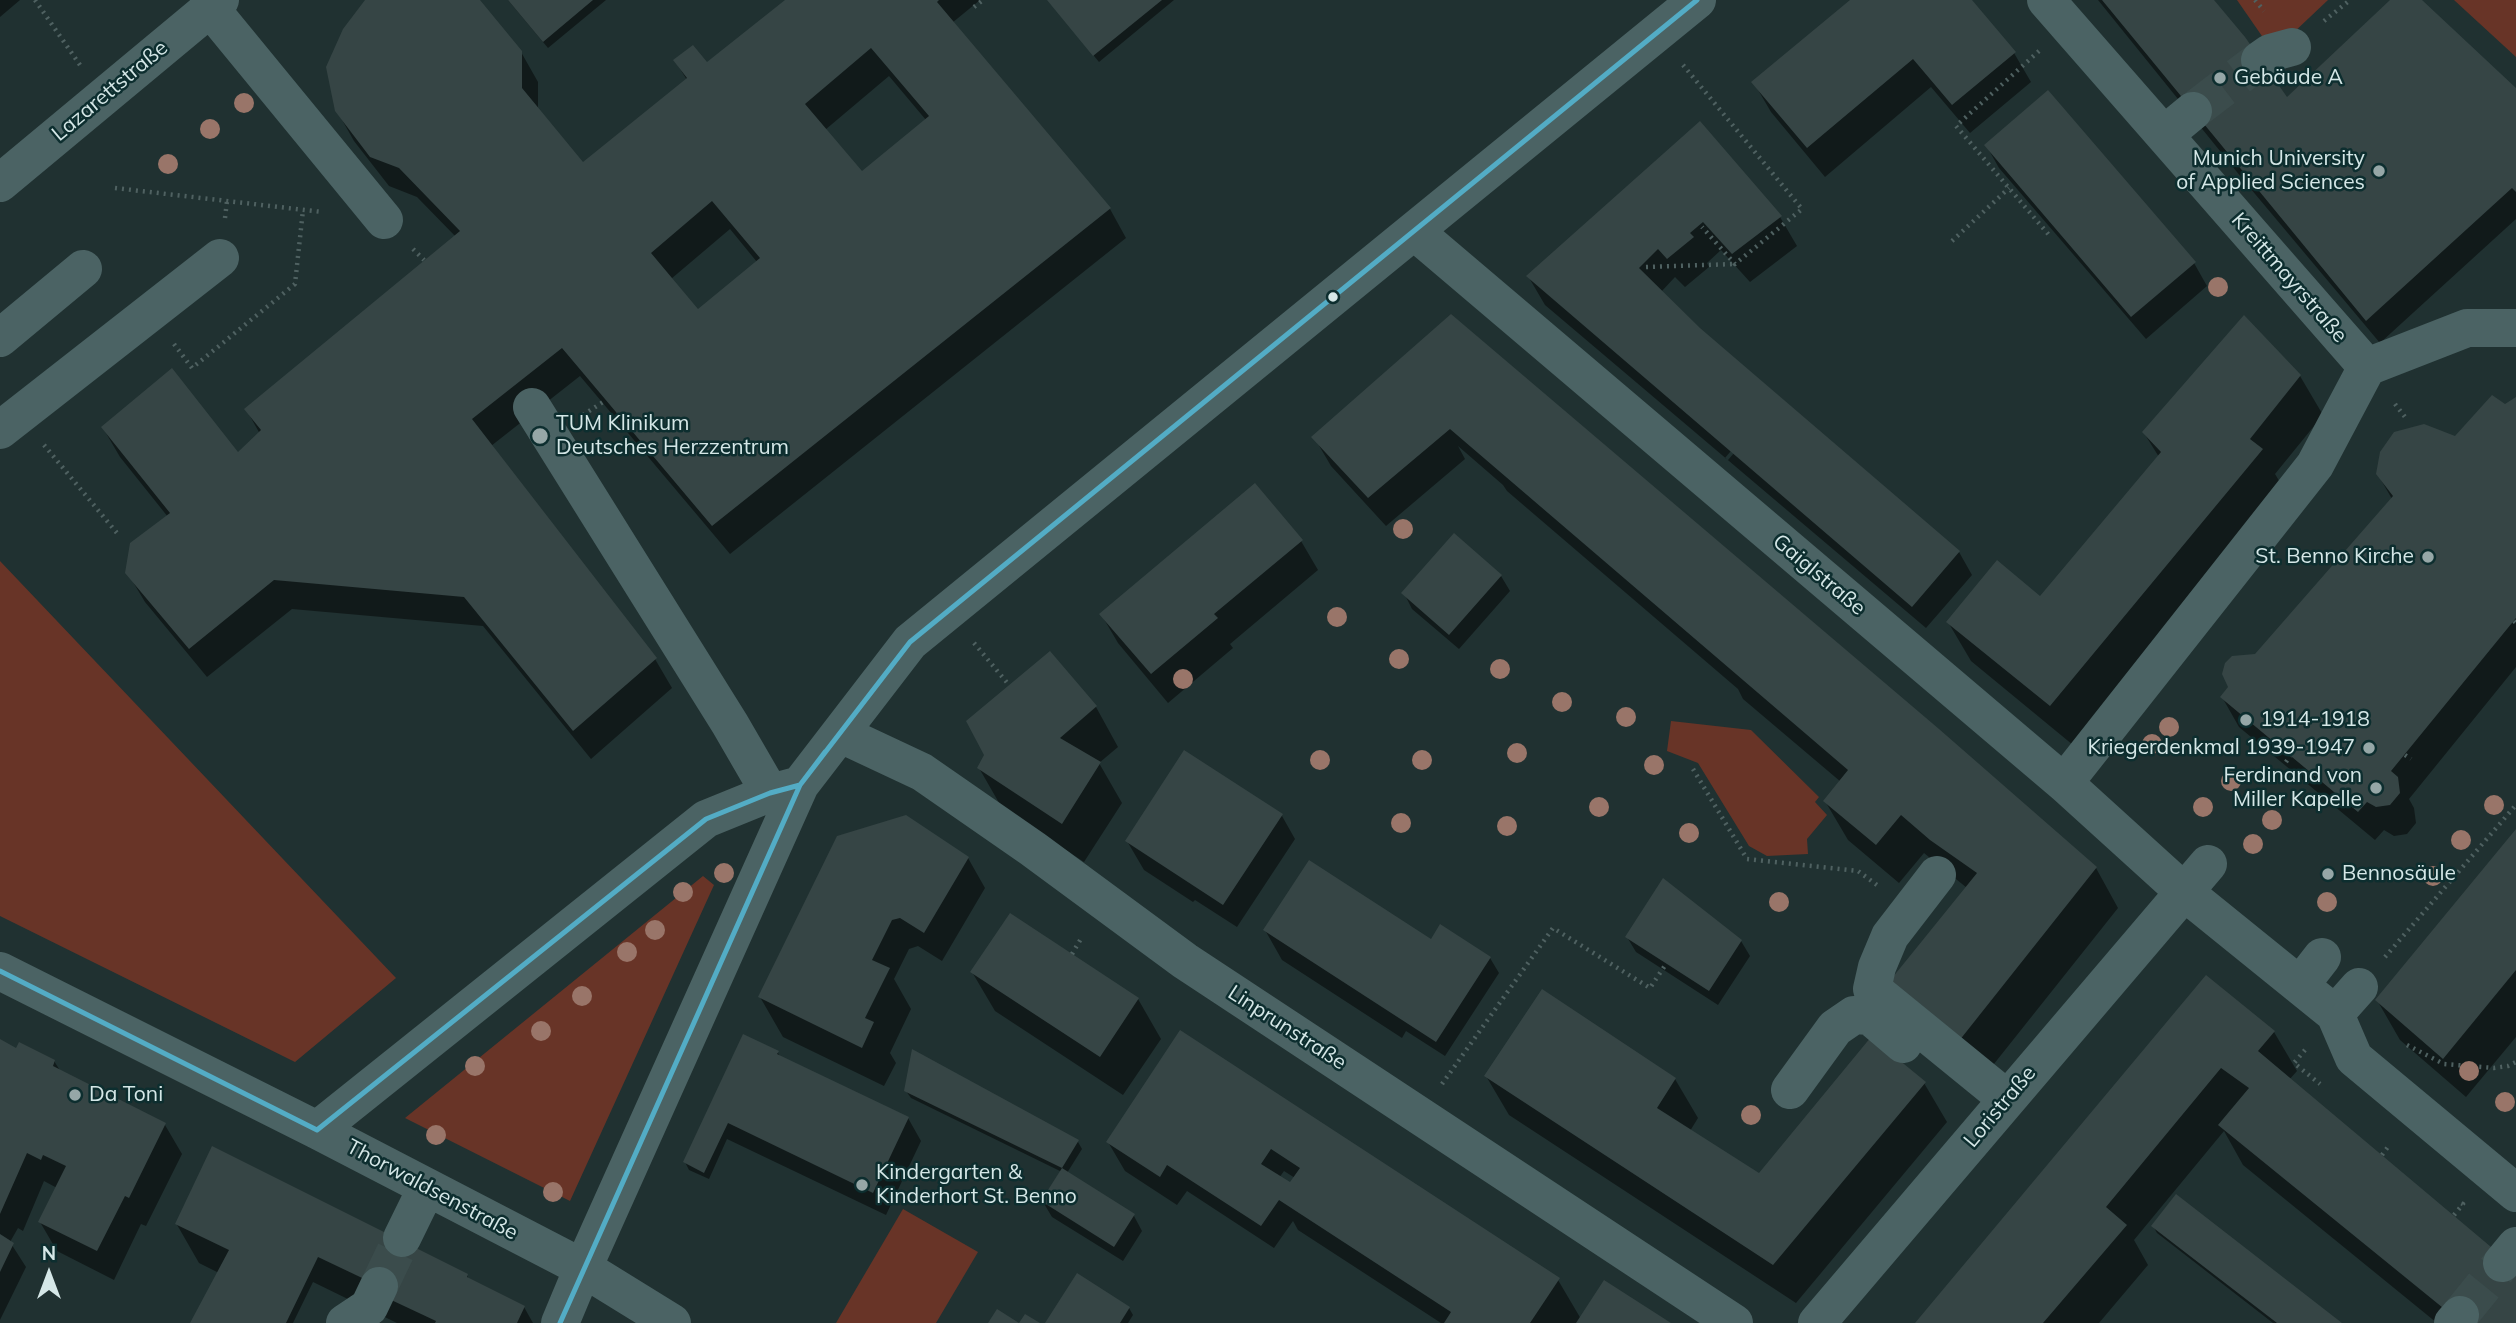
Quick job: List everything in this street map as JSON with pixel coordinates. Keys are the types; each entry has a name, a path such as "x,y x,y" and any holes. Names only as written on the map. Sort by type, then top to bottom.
{"street":[{"path":"560,1323 785,789 841,734 910,642 1697,0"},
{"path":"215,4 384,220"},
{"name":"Lazarettstraße","path":"0,183 215,4"},
{"name":"Kreittmayrstraße","path":"2057,13 2367,367"},
{"path":"2164,135 2193,111"},
{"name":"Gaiglstraße","path":"1414,231 2064,783 2196,877 2347,1000"},
{"path":"10,422 220,258"},
{"path":"0,338 83,269"},
{"path":"2064,783 2163,677 2315,465 2367,367 2467,328 2516,328"},
{"path":"532,407 730,724 785,789"},
{"name":"Linprunstraße","path":"841,734 922,772 1033,849 1185,961 1734,1323"},
{"path":"317,1130 706,819 785,789"},
{"path":"1937,875 1890,936 1877,967 1872,989 1999,1108"},
{"name":"Loristraße","path":"1817,1323 2196,877"},
{"name":"Thorwaldsenstraße","path":"0,971 317,1130 583,1268 672,1323"},
{"path":"2347,1000 2354,1058 2516,1193"},
{"path":"1790,1090 1835,1028 1854,1015 1870,1017 1999,1108"},
{"path":"402,1238 427,1187"},
{"path":"345,1323 369,1307 379,1286"}],"path":[{"path":"35,0 61,36"},
{"path":"974,7 983,0"},
{"path":"2049,234 1956,126 2057,13"},
{"path":"1646,267 1735,264 1802,209 1656,33"},
{"path":"114,188 384,220 424,260"},
{"path":"1952,241 2010,188"},
{"path":"149,313 192,368 295,284 303,210"},
{"path":"1702,227 1735,264"},
{"path":"10,422 117,533"},
{"path":"948,611 1009,685"},
{"path":"2405,755 2411,759"},
{"path":"2286,762 2290,756"},
{"path":"1693,769 1747,859 1858,871 1911,908"},
{"path":"2347,1000 2516,805"},
{"path":"1420,1116 1553,928 1650,988 1666,964"},
{"path":"1072,954 1086,930"},
{"path":"2395,1039 2444,1064 2494,1068 2516,1062"},
{"path":"2382,1155 2390,1144"}],"shaded area":[{"path":"2237,0 2328,0 2273,52"},
{"path":"2454,0 2516,0 2516,57"},
{"path":"0,561 396,978 295,1062 0,916"},
{"path":"1671,721 1751,730 1819,797 1815,802 1827,815 1807,839 1808,854 1767,856 1749,846 1698,763 1667,751"},
{"path":"703,876 714,885 570,1201 405,1118"},
{"path":"903,1209 978,1252 936,1323 836,1323"}],"building":[{"path":"365,0 480,0 522,51 522,88 583,162 687,78 673,60 693,45 707,62 785,0 939,0 937,2 1111,208 712,526 562,348 472,419 657,658 573,731 464,597 274,580 189,649 125,573 130,543 170,513 101,427 172,368 238,452 261,430 244,409 460,231 399,168 370,157 335,111 326,67 343,29","holes":["871,48 929,116 862,171 805,104","712,201 760,258 698,309 651,253"]},
{"path":"508,0 593,0 543,42"},
{"path":"1047,0 1162,0 1093,56"},
{"path":"1850,0 1972,0 2016,52 1952,105 1913,59 1807,148 1751,82"},
{"name":"Munich University of Applied Sciences","path":"2102,0 2214,0 2245,37 2287,97 2390,0 2422,0 2516,88 2516,192 2512,188 2366,321"},
{"path":"2048,90 2196,262 2131,317 1984,145"},
{"path":"1700,121 1782,216 1732,254 1703,222 1690,233 1694,237 1667,259 1658,249 1639,268 1700,328 1960,551 1912,607 1526,276"},
{"path":"1451,314 2097,867 1955,1046 1884,988 1977,873 1930,840 1901,815 1876,845 1823,801 1848,770 1450,429 1368,498 1311,437"},
{"path":"2244,315 2301,375 2250,439 2263,449 2050,706 1946,622 1997,560 2040,596 2161,452 2142,432"},
{"name":"St. Benno Kirche","path":"2492,395 2505,404 2516,397 2516,618 2391,771 2398,777 2400,793 2390,805 2376,807 2367,802 2358,812 2220,697 2228,687 2222,674 2225,663 2232,656 2255,654 2393,496 2376,474 2380,452 2394,432 2424,424 2455,436"},
{"path":"1255,483 1303,540 1214,614 1218,618 1151,674 1099,614"},
{"path":"1454,533 1502,575 1449,635 1401,593"},
{"path":"1050,651 1097,706 1060,738 1101,762 1062,824 977,768 984,755 966,721"},
{"path":"1184,750 1283,814 1223,905 1125,841"},
{"path":"906,815 969,857 924,933 900,918 892,920 872,960 890,968 865,1018 874,1022 862,1048 758,997 837,836"},
{"path":"2516,829 2516,970 2443,1059 2375,1000"},
{"path":"1309,860 1431,939 1440,924 1491,957 1436,1042 1263,930"},
{"path":"1663,878 1742,940 1709,991 1625,937"},
{"path":"1010,913 1139,998 1100,1057 970,972"},
{"path":"2206,975 2275,1031 2258,1051 2497,1252 2516,1274 2516,1323 2467,1323 2448,1312 2218,1125 2249,1088 2221,1068 2106,1207 2127,1225 2043,1323 1915,1323"},
{"path":"1542,989 1676,1078 1657,1108 1759,1173 1871,1037 1926,1082 1773,1265 1484,1076"},
{"path":"1180,1030 1560,1278 1530,1323 1444,1323 1451,1312 1279,1200 1261,1226 1167,1165 1160,1177 1106,1142","holes":["1271,1149 1300,1168 1290,1182 1261,1164"]},
{"path":"743,1034 779,1051 777,1054 909,1117 873,1193 728,1123 704,1173 683,1162"},
{"path":"0,1039 16,1048 19,1042 55,1060 53,1066 166,1123 129,1198 125,1196 97,1251 38,1222 66,1166 43,1155 41,1160 27,1153 0,1214"},
{"path":"912,1049 1079,1140 1062,1168 904,1091"},
{"path":"212,1146 468,1274 467,1277 525,1306 517,1323 435,1323 436,1321 387,1298 379,1286 318,1257 286,1323 190,1323 229,1250 175,1224"},
{"path":"1062,1168 1135,1214 1114,1247 1041,1201"},
{"path":"2176,1194 2342,1323 2277,1323 2151,1226"},
{"path":"0,1234 14,1243 0,1272"},
{"path":"1077,1273 1130,1307 1120,1323 1045,1323"},
{"path":"1604,1280 1671,1323 1576,1323"},
{"path":"997,1309 1019,1323 988,1323"},
{"path":"1025,1314 1040,1323 1019,1323"}],"tunnel":[{"path":"2193,111 2260,60"},
{"path":"379,1286 402,1238"},
{"path":"2460,1315 2502,1263"}],"transit line":[{"path":"0,971 317,1130 706,819 770,793 800,785 910,642 1697,0"},
{"path":"560,1323 800,785 825,752"}],"place":[{"name":"Gebäude A","path":"2220,78"},
{"name":"Munich University of Applied Sciences","path":"2379,171"},
{"name":"TUM Klinikum Deutsches Herzzentrum","path":"540,436"},
{"name":"St. Benno Kirche","path":"2428,557"},
{"name":"1914-1918","path":"2246,720"},
{"name":"Kriegerdenkmal 1939-1947","path":"2369,748"},
{"name":"Ferdinand von Miller Kapelle","path":"2376,788"},
{"name":"Bennosäule","path":"2328,874"},
{"name":"Da Toni","path":"75,1095"},
{"name":"Kindergarten & Kinderhort St. Benno","path":"862,1185"}]}
